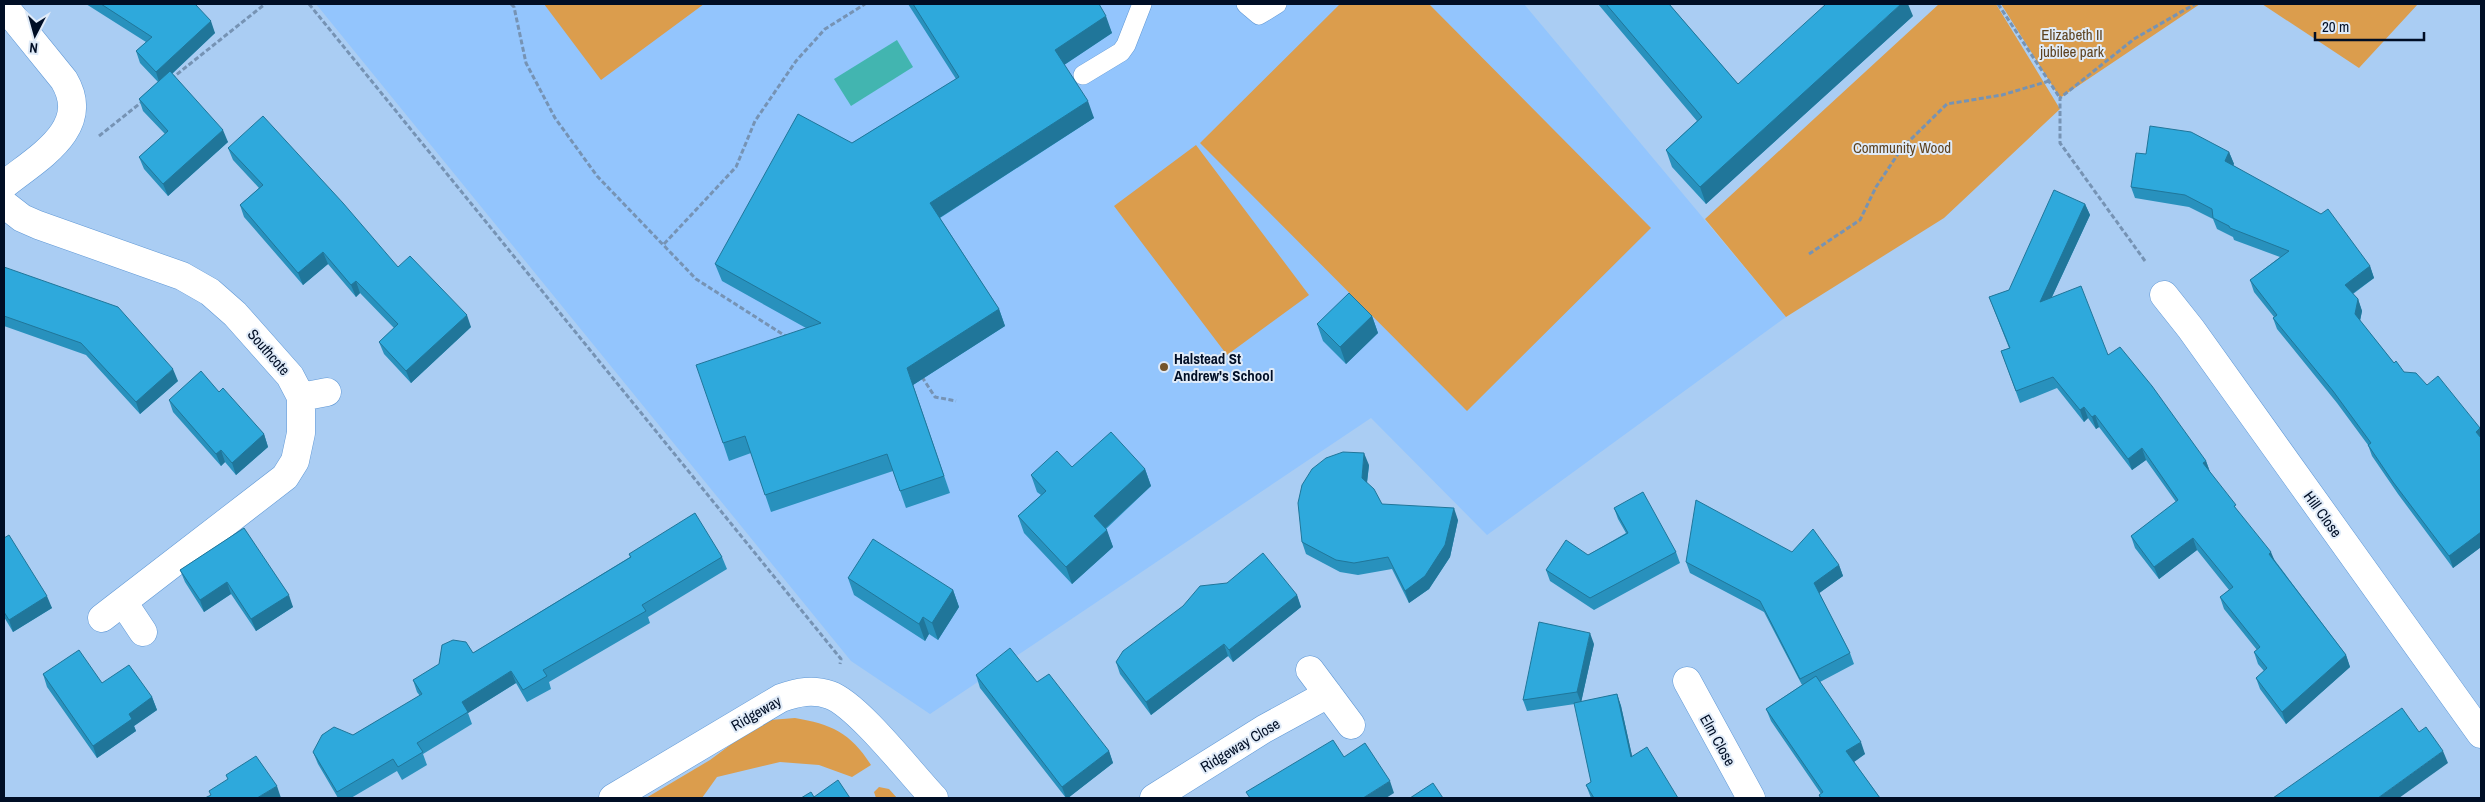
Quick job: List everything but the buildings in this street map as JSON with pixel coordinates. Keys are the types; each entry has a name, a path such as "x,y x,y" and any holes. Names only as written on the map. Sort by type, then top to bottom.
{"street":[{"path":"4,6 64,80 71,91 73,102 70,122 61,138 4,185"},
{"name":"Southcote","path":"4,204 22,218 38,225 171,272 210,292 235,314 290,376 314,394 301,433 295,461 285,477 272,490 112,610 143,632"},
{"name":"Hill Close","path":"2164,295 2191,329 2481,734"},
{"path":"1310,670 1351,725"},
{"name":"Elm Close","path":"1686,681 1750,798"},
{"name":"Ridgeway","path":"613,798 781,698 808,691 832,696 854,710 934,798"},
{"name":"Ridgeway Close","path":"1154,798 1264,729 1328,694"}],"lane":[{"path":"1083,75 1120,52 1126,45 1142,4"},
{"path":"1246,4 1259,15 1277,4"}],"path":[{"path":"165,83 266,4"},
{"path":"309,4 841,659 832,696"},
{"path":"511,4 514,7 526,63 555,118 597,176 696,279 790,339"},
{"path":"664,244 736,167 756,121 796,61 825,29 864,4"},
{"path":"1998,4 2060,98 2060,143 2145,261"},
{"path":"2060,98 2134,39 2196,4"},
{"path":"1809,254 1860,220 1876,187 1902,148 1948,104 2002,95 2049,81"},
{"path":"96,138 150,95"},
{"path":"919,375 924,378 935,397 956,401"}],"shaded area":[{"name":"Halstead St Andrew's School","path":"316,4 1524,4 1786,317 1487,535 1371,418 930,714 851,661"},
{"path":"897,40 913,67 851,106 834,79"}],"green space":[{"path":"544,4 704,4 601,80"},
{"path":"1340,4 1429,4 1651,228 1467,411 1200,143"},
{"name":"Community Wood","path":"1939,4 1996,4 2060,109 1944,218 1786,317 1705,219"},
{"name":"Elizabeth II jubilee park","path":"2001,4 2200,4 2060,98"},
{"path":"2262,4 2418,4 2359,68"},
{"path":"1196,145 1309,295 1227,355 1114,206"},
{"path":"795,718 819,723 839,732 856,745 871,765 852,777 819,765 780,762 717,777 702,798 646,798 710,760 749,731 770,720"},
{"path":"879,787 889,789 897,798 876,798 874,792"}],"place":[{"name":"Halstead St Andrew's School","path":"1164,367"}]}
